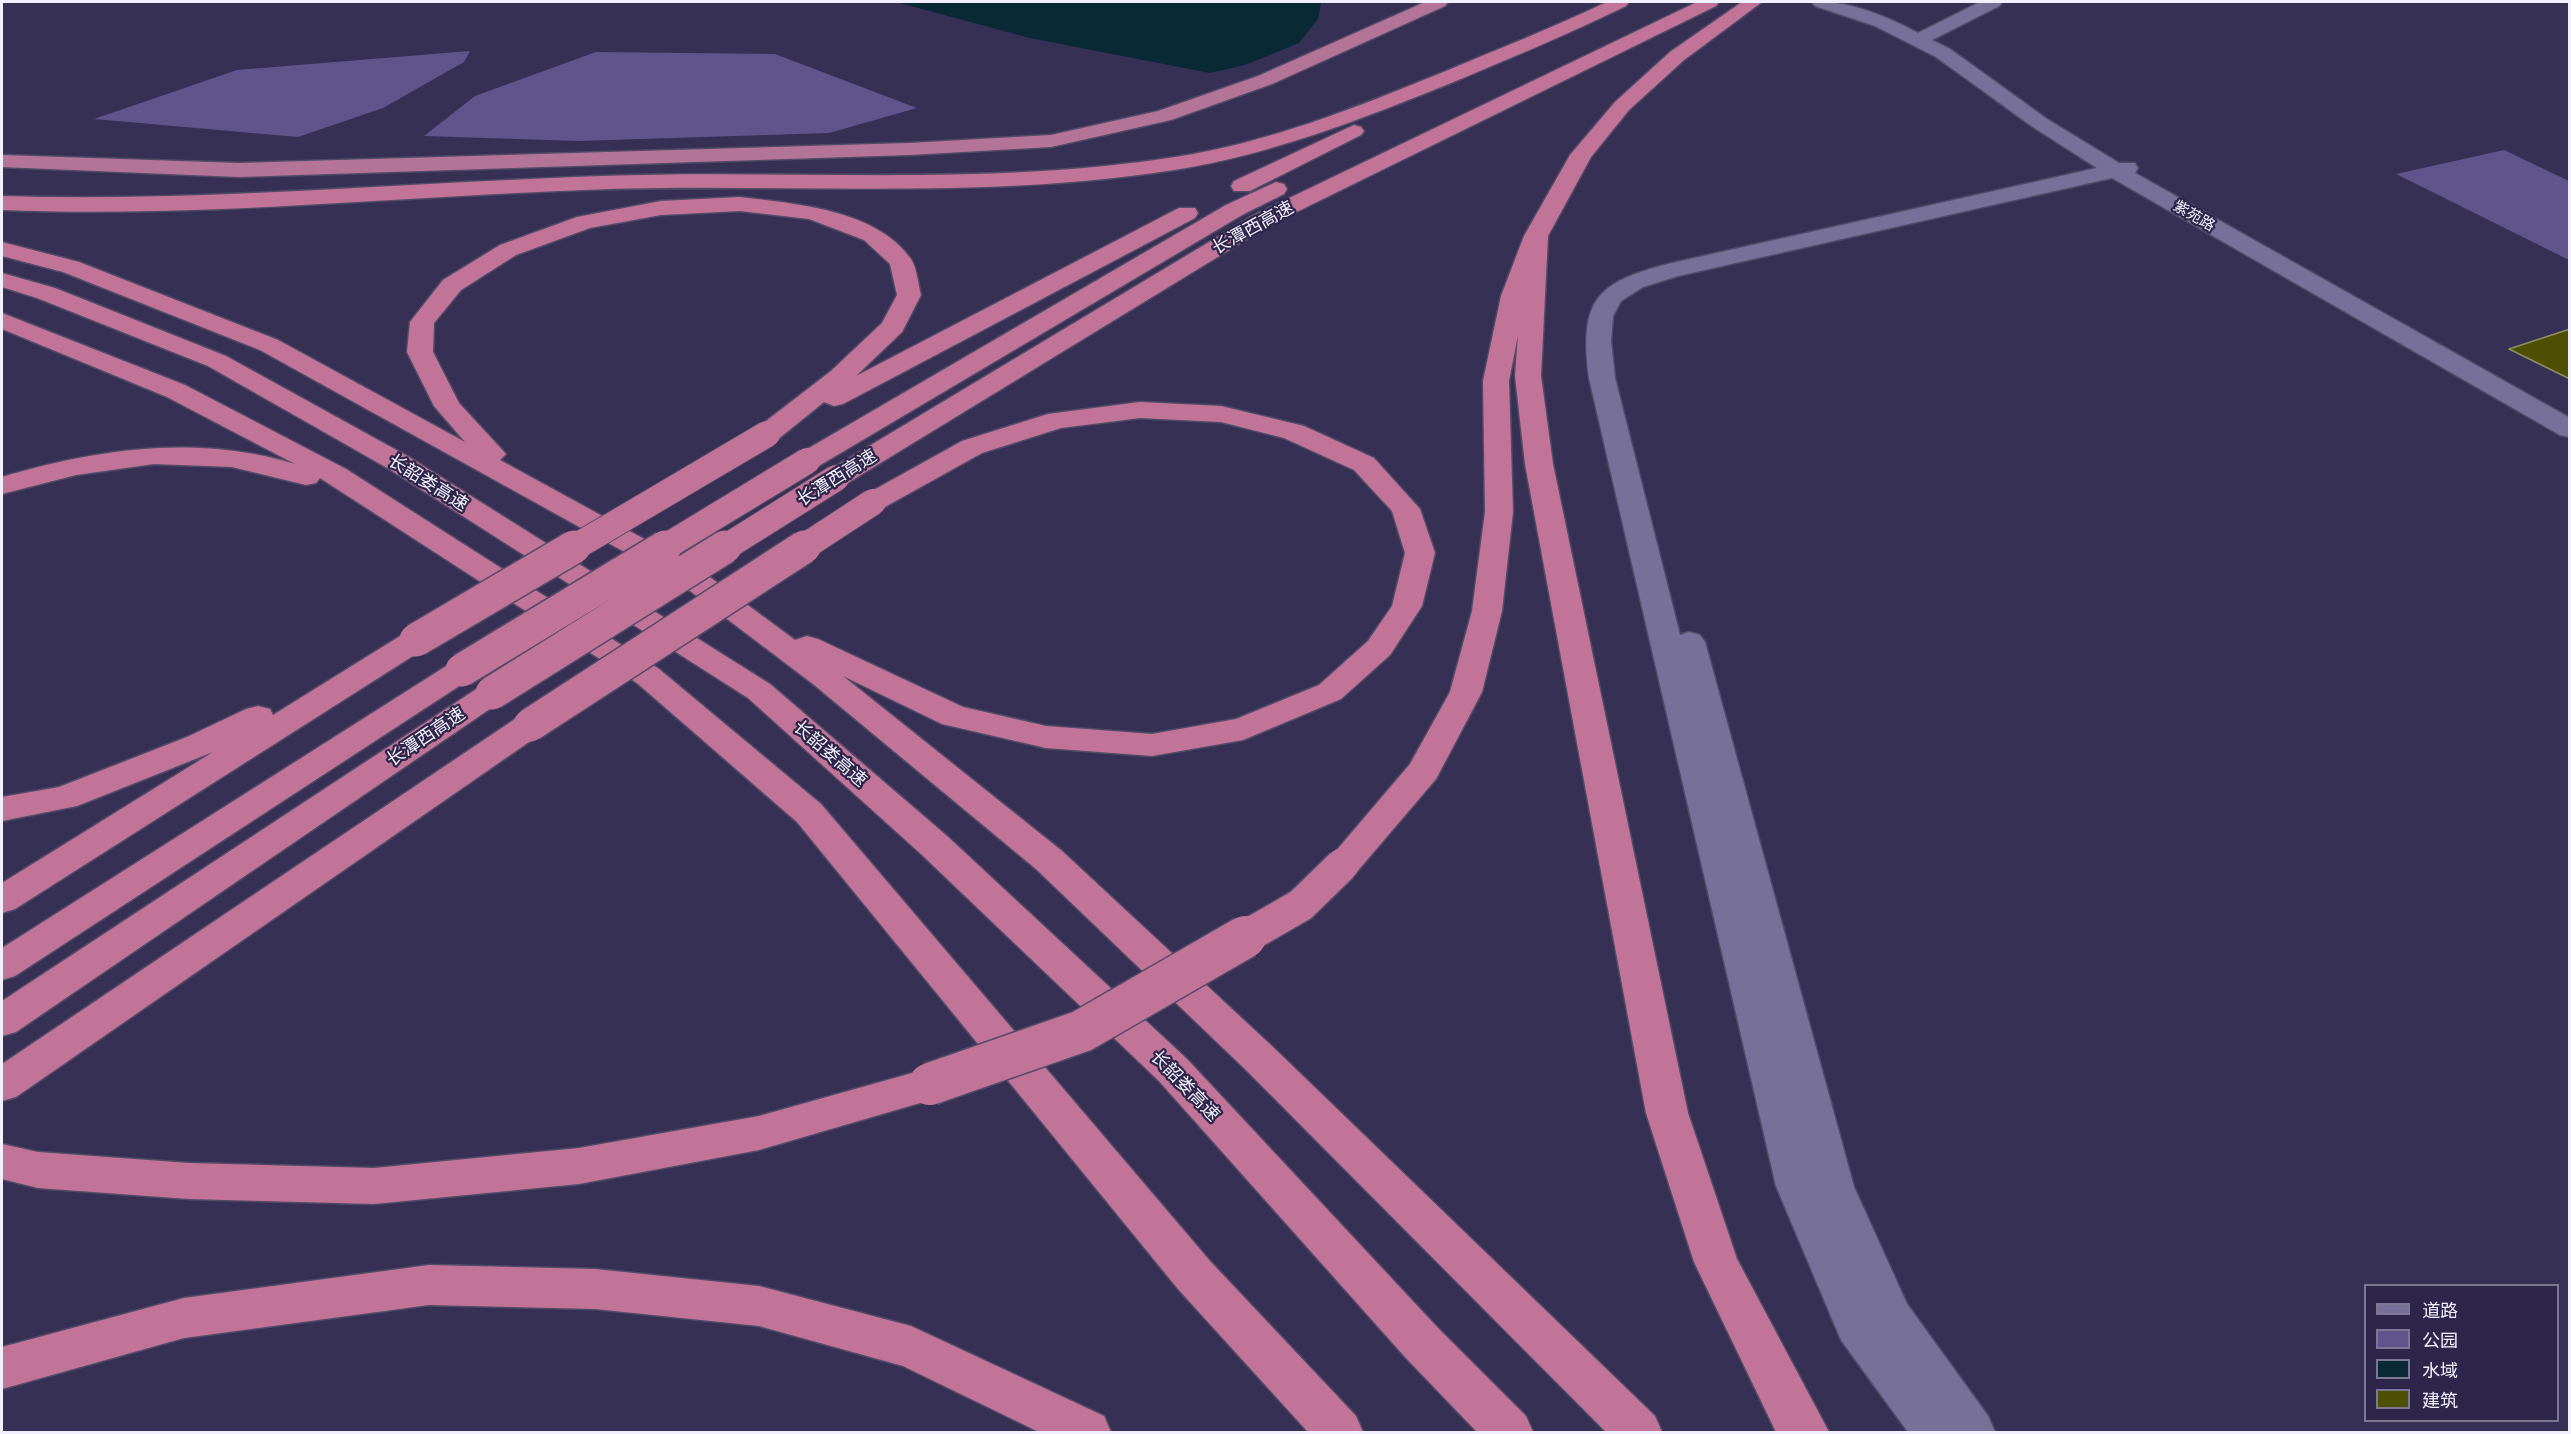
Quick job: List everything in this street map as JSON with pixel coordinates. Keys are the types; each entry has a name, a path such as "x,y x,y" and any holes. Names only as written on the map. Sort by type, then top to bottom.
{"highway":[{"path":"2,161 239,170 909,149 1051,141 1164,116 1265,80 1439,2"},
{"path":"2,900 416,640 766,434 1171,221 1620,2"},
{"name":"长潭西高速","path":"2,966 462,670 807,461 1234,210 1667,2"},
{"name":"长潭西高速","path":"2,1021 492,693 836,478 1262,220 1710,2"},
{"path":"2,1162 38,1170 189,1181 374,1186 579,1166 759,1133 930,1084 1082,1031 1300,905 1342,865 1424,771 1466,692 1487,611 1498,512 1496,381 1513,296 1536,236 1581,155 1622,106 1677,56 1753,2"},
{"path":"2,204 120,207 535,185 713,180 999,181 1092,174 1181,163 1265,143 1378,104 1572,26"},
{"path":"520,483 447,406 420,352 422,322 452,285 508,250 585,222 661,208 740,204 813,213 872,235 901,262 909,295 893,327 840,377 766,434"},
{"path":"1536,236 1528,376 1539,464 1667,1113 1716,1262 1793,1417 1805,1432"},
{"path":"2,249 70,267 269,345 460,447 520,483 688,575 824,677 1049,860 1260,1059 1638,1432"},
{"name":"长韶娄高速","path":"2,280 46,293 217,361 399,463 759,691 934,845 1173,1071 1421,1342 1509,1432"},
{"path":"2,320 176,391 336,475 648,676 809,813 1194,1275 1340,1432"},
{"path":"2,1085 530,725 873,502 972,447 1058,420 1140,410 1221,414 1294,432 1364,464 1406,509 1420,553 1407,606 1379,648 1330,692 1244,729 1152,745 1046,737 954,716 740,614"},
{"path":"2,486 99,463 183,454 274,465 384,507"},
{"path":"2,809 64,798 199,745 416,640"},
{"path":"1194,1275 1308,1432"},
{"path":"2,1368 184,1318 429,1285 595,1288 759,1306 910,1347 1087,1432"}],"street":[{"name":"紫苑路","path":"1822,2 1919,36"},
{"name":"紫苑路","path":"1845,2 1919,36 2040,123 2570,429"},
{"path":"1919,36 1978,2"},
{"path":"1919,36 1993,2"},
{"name":"紫苑路","path":"2127,173 2570,417"},
{"path":"1936,1432 1857,1325 1797,1186 1602,378 1596,334 1601,309 1621,288 1672,270 2127,173"},
{"path":"1971,1432 1890,1318 1833,1187 1621,381 1615,339 1624,310 1645,292 1690,277 2127,173"}],"green space":[{"path":"470,51 464,62 383,108 298,137 94,119 237,70"},
{"path":"596,52 775,54 917,108 829,133 578,141 424,136 475,96"},
{"path":"2504,150 2569,181 2569,260 2396,174"}],"water":[{"path":"896,2 1321,3 1318,19 1299,43 1245,65 1210,73 1030,38"}],"building":[{"path":"2570,329 2570,379 2509,349"}]}
